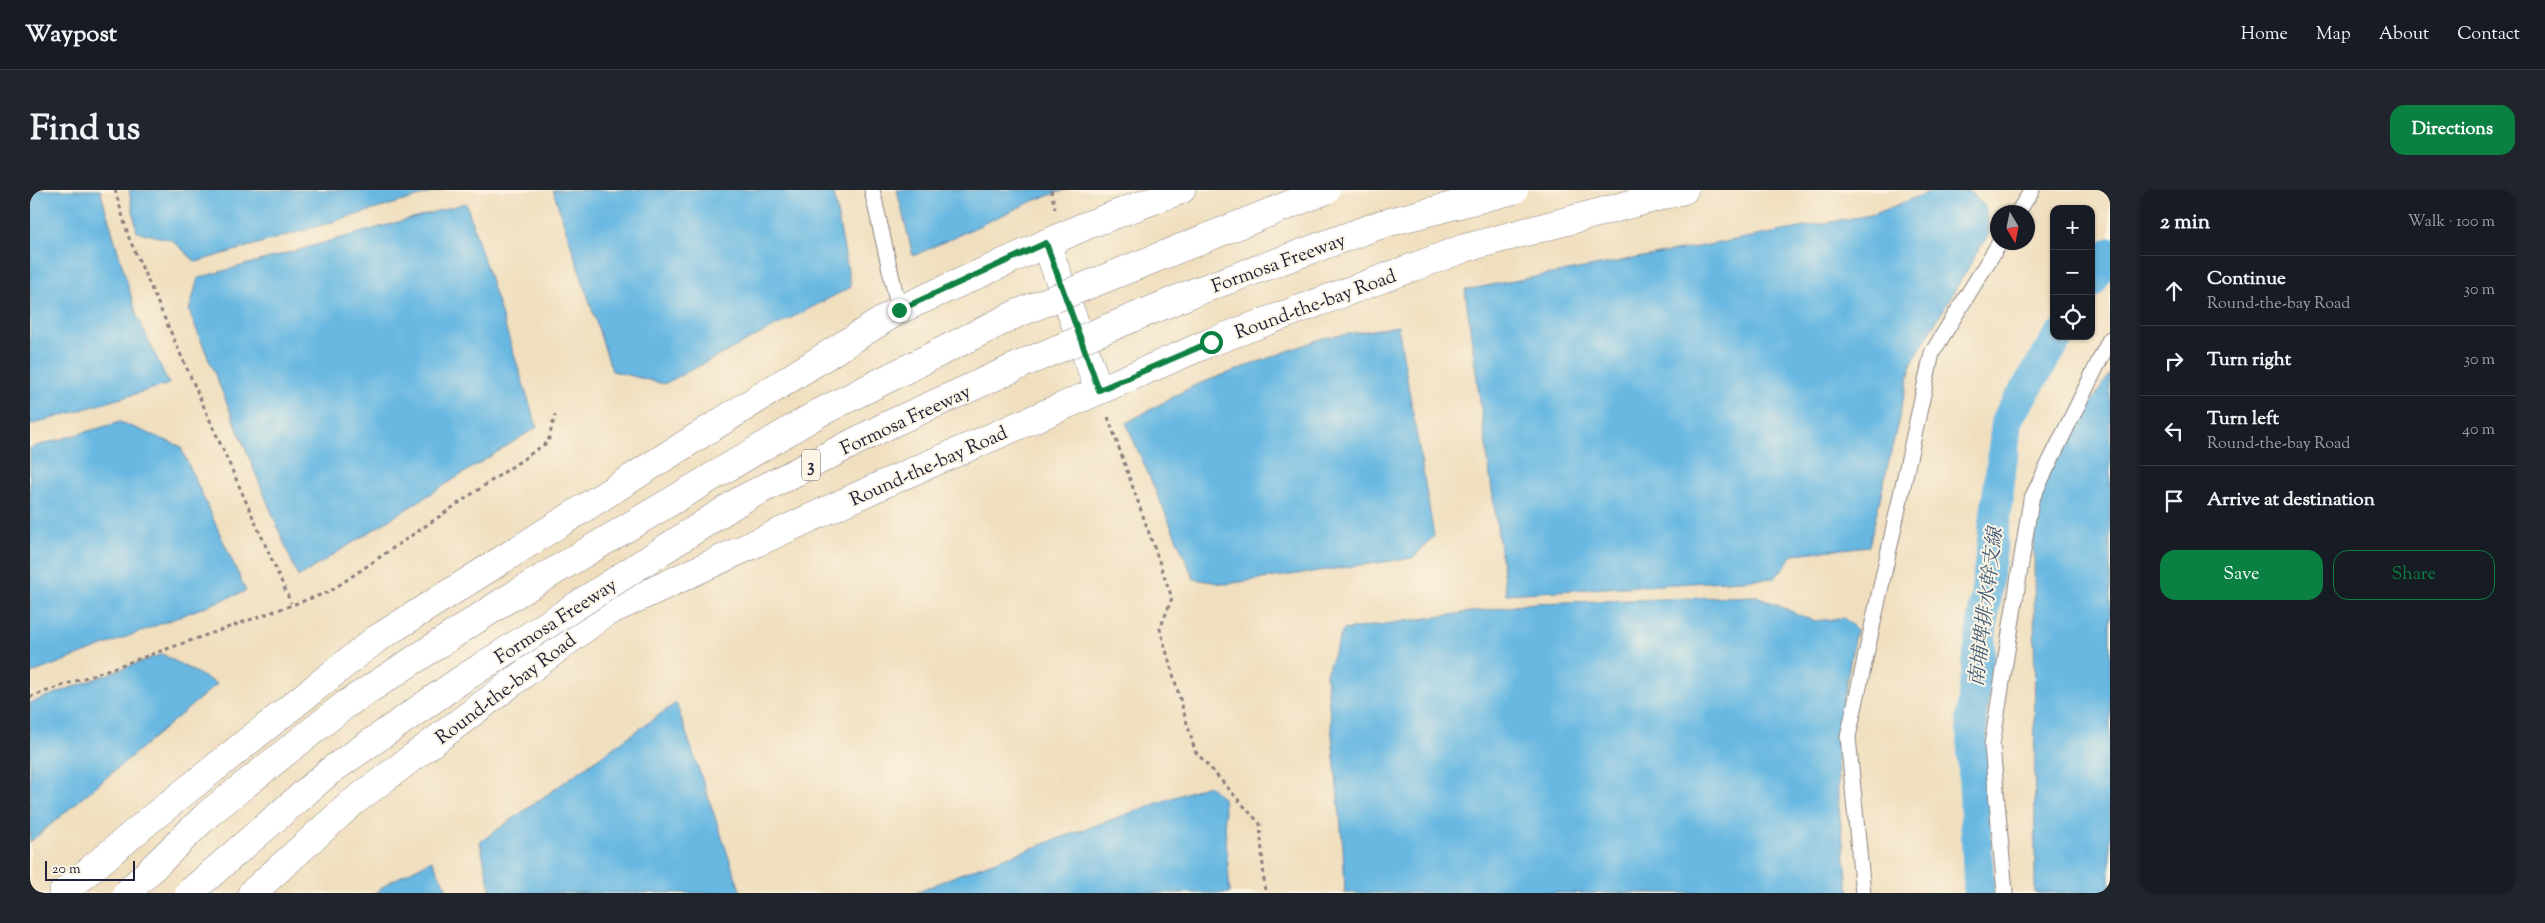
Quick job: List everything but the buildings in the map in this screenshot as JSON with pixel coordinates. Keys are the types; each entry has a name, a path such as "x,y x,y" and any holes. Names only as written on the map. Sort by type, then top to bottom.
{"main road":[{"path":"63,893 147,822 375,640 899,310 1085,226 1181,190"},
{"name":"3","path":"127,893 208,814 345,705 506,600 819,413 1016,314 1326,190"},
{"name":"Formosa Freeway","path":"190,893 330,771 461,680 741,500 888,425 1029,361 1195,292 1382,224 1514,190"},
{"name":"Round-the-bay Road","path":"252,893 352,803 605,613 886,483 1211,342 1465,248 1684,190"},
{"path":"1046,243 1099,390"}],"lane":[{"path":"872,190 899,310"},
{"path":"2022,205 2032,190"},
{"path":"1863,893 1848,737 1932,353 1995,250"},
{"path":"2005,893 1992,745 2031,500 2110,339"}],"path":[{"path":"115,190 129,238 291,603"},
{"path":"1099,390 1172,598 1160,629 1195,751 1260,824 1265,893"},
{"path":"30,697 291,603 329,592 548,442 555,415"}],"water":[{"path":"30,190 100,190 137,316 169,384 30,425"},
{"path":"129,190 441,190 196,262 172,240 137,232"},
{"path":"553,190 833,190 851,287 664,384 612,371"},
{"path":"897,190 1065,190 1033,201 913,256"},
{"path":"1931,191 1968,191 1985,206 1989,233 1912,362 1869,546 1794,554 1775,578 1506,594 1465,290 1875,214"},
{"path":"466,203 537,427 298,577 189,311 198,278"},
{"path":"1398,326 1434,536 1413,558 1225,584 1194,579 1126,423 1193,386 1323,338"},
{"path":"2110,374 2110,893 2035,893 2034,489"},
{"path":"120,422 180,446 246,591 30,674 30,448"},
{"path":"1757,596 1813,621 1844,618 1856,629 1837,734 1838,800 1849,893 1345,893 1343,848 1326,673 1343,630 1535,603"},
{"path":"162,654 217,684 30,842 30,703"},
{"path":"676,703 741,893 491,893 480,842"},
{"path":"1208,785 1223,798 1230,893 916,893 957,875"},
{"path":"432,860 449,893 375,893 388,883"}],"waterway":[{"name":"南埔埤排水幹支線","path":"2095,277 2110,253"},
{"name":"南埔埤排水幹支線","path":"1979,893 1971,718 2007,419 2056,340"}],"route":[{"path":"899,310 1046,243 1099,390 1211,342"}]}
